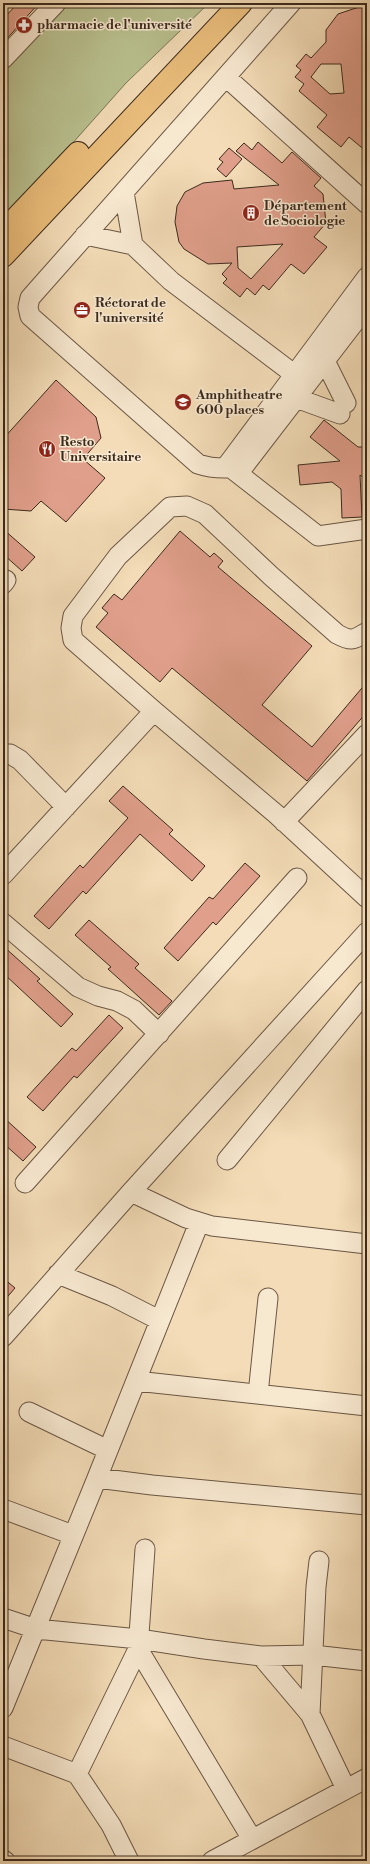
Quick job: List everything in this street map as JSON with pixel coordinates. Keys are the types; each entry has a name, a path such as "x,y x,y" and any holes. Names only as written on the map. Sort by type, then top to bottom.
{"main road":[{"path":"5,245 221,3"},
{"path":"5,245 240,3"}],"street":[{"path":"3,59 56,3"},
{"path":"291,3 30,298 28,307 30,316 198,464 208,468 228,468 318,536 367,529"},
{"path":"226,77 367,204"},
{"path":"124,192 133,245"},
{"path":"85,235 133,245 171,281 299,386 343,409 325,361"},
{"path":"299,386 367,277"},
{"path":"228,468 299,386 325,361 367,306"},
{"path":"367,632 356,639 348,640 337,634 271,576 205,514 187,506 170,507 118,556 73,616 71,628 73,640 284,822 367,898"},
{"path":"3,875 154,711"},
{"path":"284,822 367,734"},
{"path":"3,754 10,754 20,760 66,807"},
{"path":"25,1183 159,1034 296,878"},
{"path":"3,923 78,987 98,996 117,1001 134,1010 159,1034"},
{"path":"3,1337 131,1192 367,932"},
{"path":"227,1160 367,990"},
{"path":"131,1192 199,1223 228,1228 367,1244"},
{"path":"3,1708 108,1450 117,1432 159,1320 199,1223"},
{"path":"58,1274 112,1296 159,1320"},
{"path":"258,1394 268,1298"},
{"path":"136,1380 367,1406"},
{"path":"29,1412 108,1450"},
{"path":"97,1478 152,1485 367,1505"},
{"path":"3,1508 73,1535"},
{"path":"77,1774 106,1719 139,1644 145,1549"},
{"path":"310,1714 314,1655 316,1587 319,1561"},
{"path":"3,1618 36,1629 139,1644 261,1656 314,1655 367,1661"},
{"path":"139,1644 252,1839"},
{"path":"261,1656 310,1714 346,1789"},
{"path":"3,1746 77,1774 111,1825 128,1861"},
{"path":"212,1861 367,1778"}],"green space":[{"path":"65,3 209,3 126,83 15,208 3,218 3,70"}],"building":[{"path":"18,3 39,3 3,43 3,19"},
{"path":"359,7 367,8 367,152 349,137 341,147 317,127 327,115 299,91 304,84 295,77 301,70 296,66 306,54 311,58 326,42 326,30 338,14","holes":["321,64 341,64 344,93 330,94 311,77"]},
{"name":"Département de Sociologie","path":"258,142 282,163 292,152 321,178 314,186 323,194 326,223 314,237 327,247 304,274 291,264 269,290 263,285 255,295 247,288 240,297 223,283 227,279 222,274 232,263 208,264 184,249 179,242 175,222 177,206 185,192 203,183 232,180 234,189 279,185 236,151 244,143 252,150","holes":["283,244 251,279 238,268 237,247"]},
{"path":"229,148 242,159 226,177 217,169 223,162 219,159"},
{"name":"Resto Universitaire","path":"56,380 96,417 101,438 83,459 105,478 66,522 41,501 31,511 3,509 3,439"},
{"path":"324,420 358,447 367,447 367,481 360,475 362,517 342,518 341,489 332,482 300,485 298,465 340,461 310,437"},
{"path":"3,529 35,557 22,571 3,554"},
{"path":"180,531 210,557 214,553 223,561 218,567 312,646 262,705 312,747 367,682 367,712 307,781 172,668 160,682 96,627 108,613 102,608 114,594 122,600"},
{"path":"123,786 173,830 169,834 205,866 192,881 140,834 86,894 83,891 49,929 34,916 80,865 83,868 128,818 109,801"},
{"path":"245,863 260,876 216,925 213,922 178,961 164,948 209,897 213,899"},
{"path":"89,920 139,964 135,968 172,1001 159,1015 108,969 111,967 75,935"},
{"path":"3,946 40,979 37,981 73,1014 61,1027 3,973"},
{"path":"109,1015 123,1028 77,1078 74,1076 43,1111 27,1097 72,1048 76,1051"},
{"path":"3,1117 36,1147 23,1161 3,1143"},
{"path":"3,1278 15,1288 3,1302"}],"place":[{"name":"pharmacie de l'université","path":"24,25"},
{"name":"Département de Sociologie","path":"251,213"},
{"name":"Réctorat de l'université","path":"82,310"},
{"name":"Amphitheatre 600 places","path":"183,402"},
{"name":"Resto Universitaire","path":"47,449"}]}
